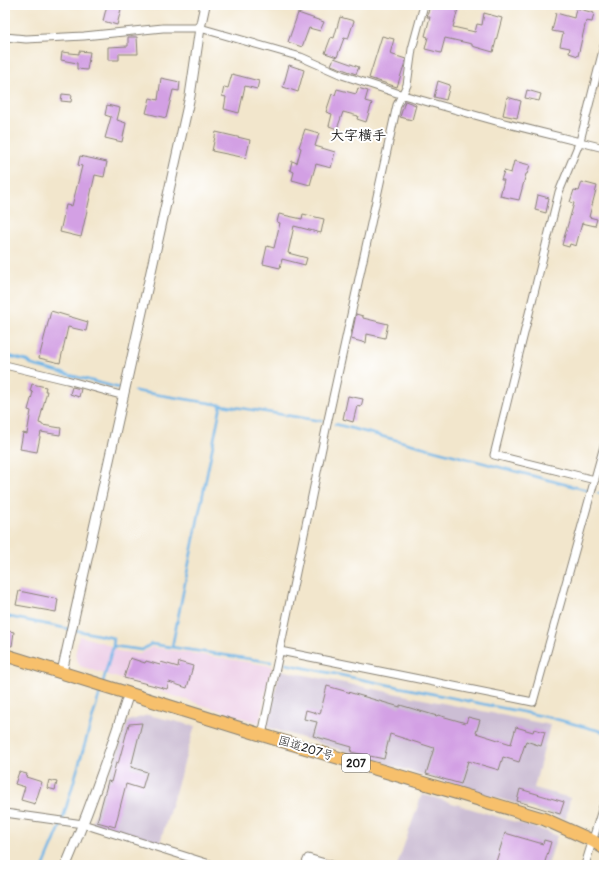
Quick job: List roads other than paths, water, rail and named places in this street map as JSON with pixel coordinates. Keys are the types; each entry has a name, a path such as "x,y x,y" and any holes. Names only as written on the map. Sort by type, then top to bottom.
{"highway":[{"name":"国道207号","path":"5,655 262,735 544,819 593,841 604,848"}],"street":[{"path":"62,672 74,625 190,96 205,5"},
{"path":"262,735 326,429 398,105 407,85 412,49 424,5"},
{"path":"5,37 26,39 84,36 163,28 200,28 301,57 342,76 403,95 496,121 604,148"},
{"path":"595,480 494,455 559,192 580,142 604,46"},
{"path":"5,365 124,396"},
{"path":"280,651 533,702 604,446"},
{"path":"66,865 84,824 129,693"},
{"path":"585,865 604,803"},
{"path":"5,813 84,824 213,865"},
{"path":"305,865 308,858 332,865"}],"waterway":[{"path":"5,355 28,361 32,365 119,388"},
{"path":"135,391 322,421"},
{"path":"172,647 221,405"},
{"path":"335,424 587,490"},
{"path":"598,493 604,495"},
{"path":"5,616 114,638 103,682"},
{"path":"113,646 142,650 151,644 271,662"},
{"path":"286,664 552,718 604,732"},
{"path":"44,865 61,825 101,689"}],"district":[{"name":"大字横手","path":"358,135"}]}
